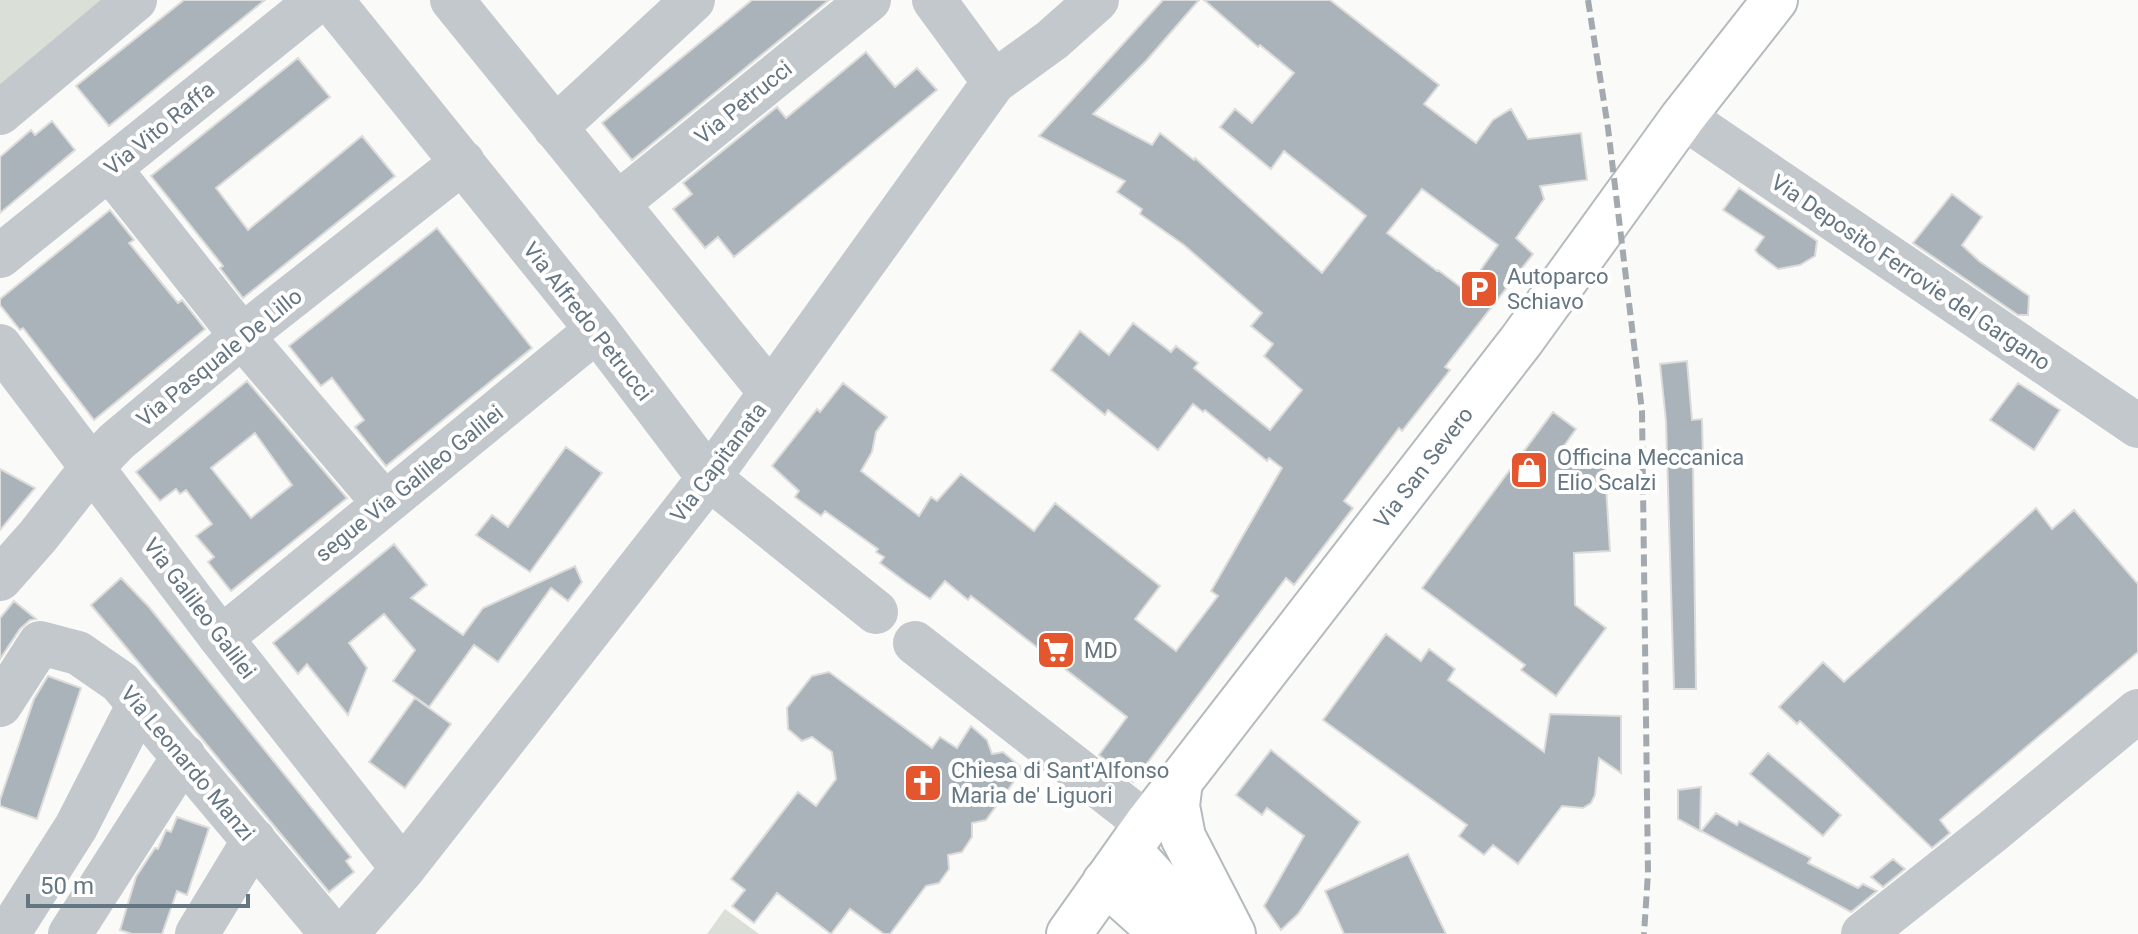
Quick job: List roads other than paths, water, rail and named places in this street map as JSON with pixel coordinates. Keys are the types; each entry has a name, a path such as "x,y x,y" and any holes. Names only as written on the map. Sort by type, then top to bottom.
{"main road":[{"name":"Via San Severo","path":"1069,934 1180,781 1521,341 1683,117 1775,0"},
{"path":"1180,781 1177,806 1183,837 1233,934"},
{"path":"1127,852 1163,934"},
{"path":"1127,852 1206,934"}],"street":[{"path":"0,113 135,0"},
{"name":"Via Vito Raffa","path":"0,256 114,174 318,0"},
{"name":"Via Alfredo Petrucci","path":"331,0 597,330 709,478 876,612"},
{"path":"452,0 770,392"},
{"path":"555,128 693,0"},
{"name":"Via Petrucci","path":"617,204 869,0"},
{"path":"934,0 994,82"},
{"name":"Via Capitanata","path":"346,934 403,869 709,478 994,82 1052,40 1097,0"},
{"name":"Via Deposito Ferrovie del Gargano","path":"1683,117 2138,426"},
{"name":"Via Pasquale De Lillo","path":"0,579 116,442 242,336 463,162"},
{"path":"114,174 242,336 384,503"},
{"name":"segue Via Galileo Galilei","path":"221,638 597,330"},
{"name":"Via Galileo Galilei","path":"0,346 221,638 403,869"},
{"name":"Via Leonardo Manzi","path":"0,705 40,643 78,653 120,682 332,934"},
{"path":"915,643 1127,852"},
{"path":"8,934 76,827 139,704"},
{"path":"1863,934 2138,711"},
{"path":"70,934 184,756"},
{"path":"197,934 254,840"}],"railway":[{"path":"1588,0 1608,128 1642,411 1648,873 1644,934"}],"place":[{"name":"Autoparco Schiavo","path":"1479,289"},
{"name":"Officina Meccanica Elio Scalzi","path":"1529,470"},
{"name":"MD","path":"1056,650"},
{"name":"Chiesa di Sant'Alfonso Maria de' Liguori","path":"923,783"}]}
